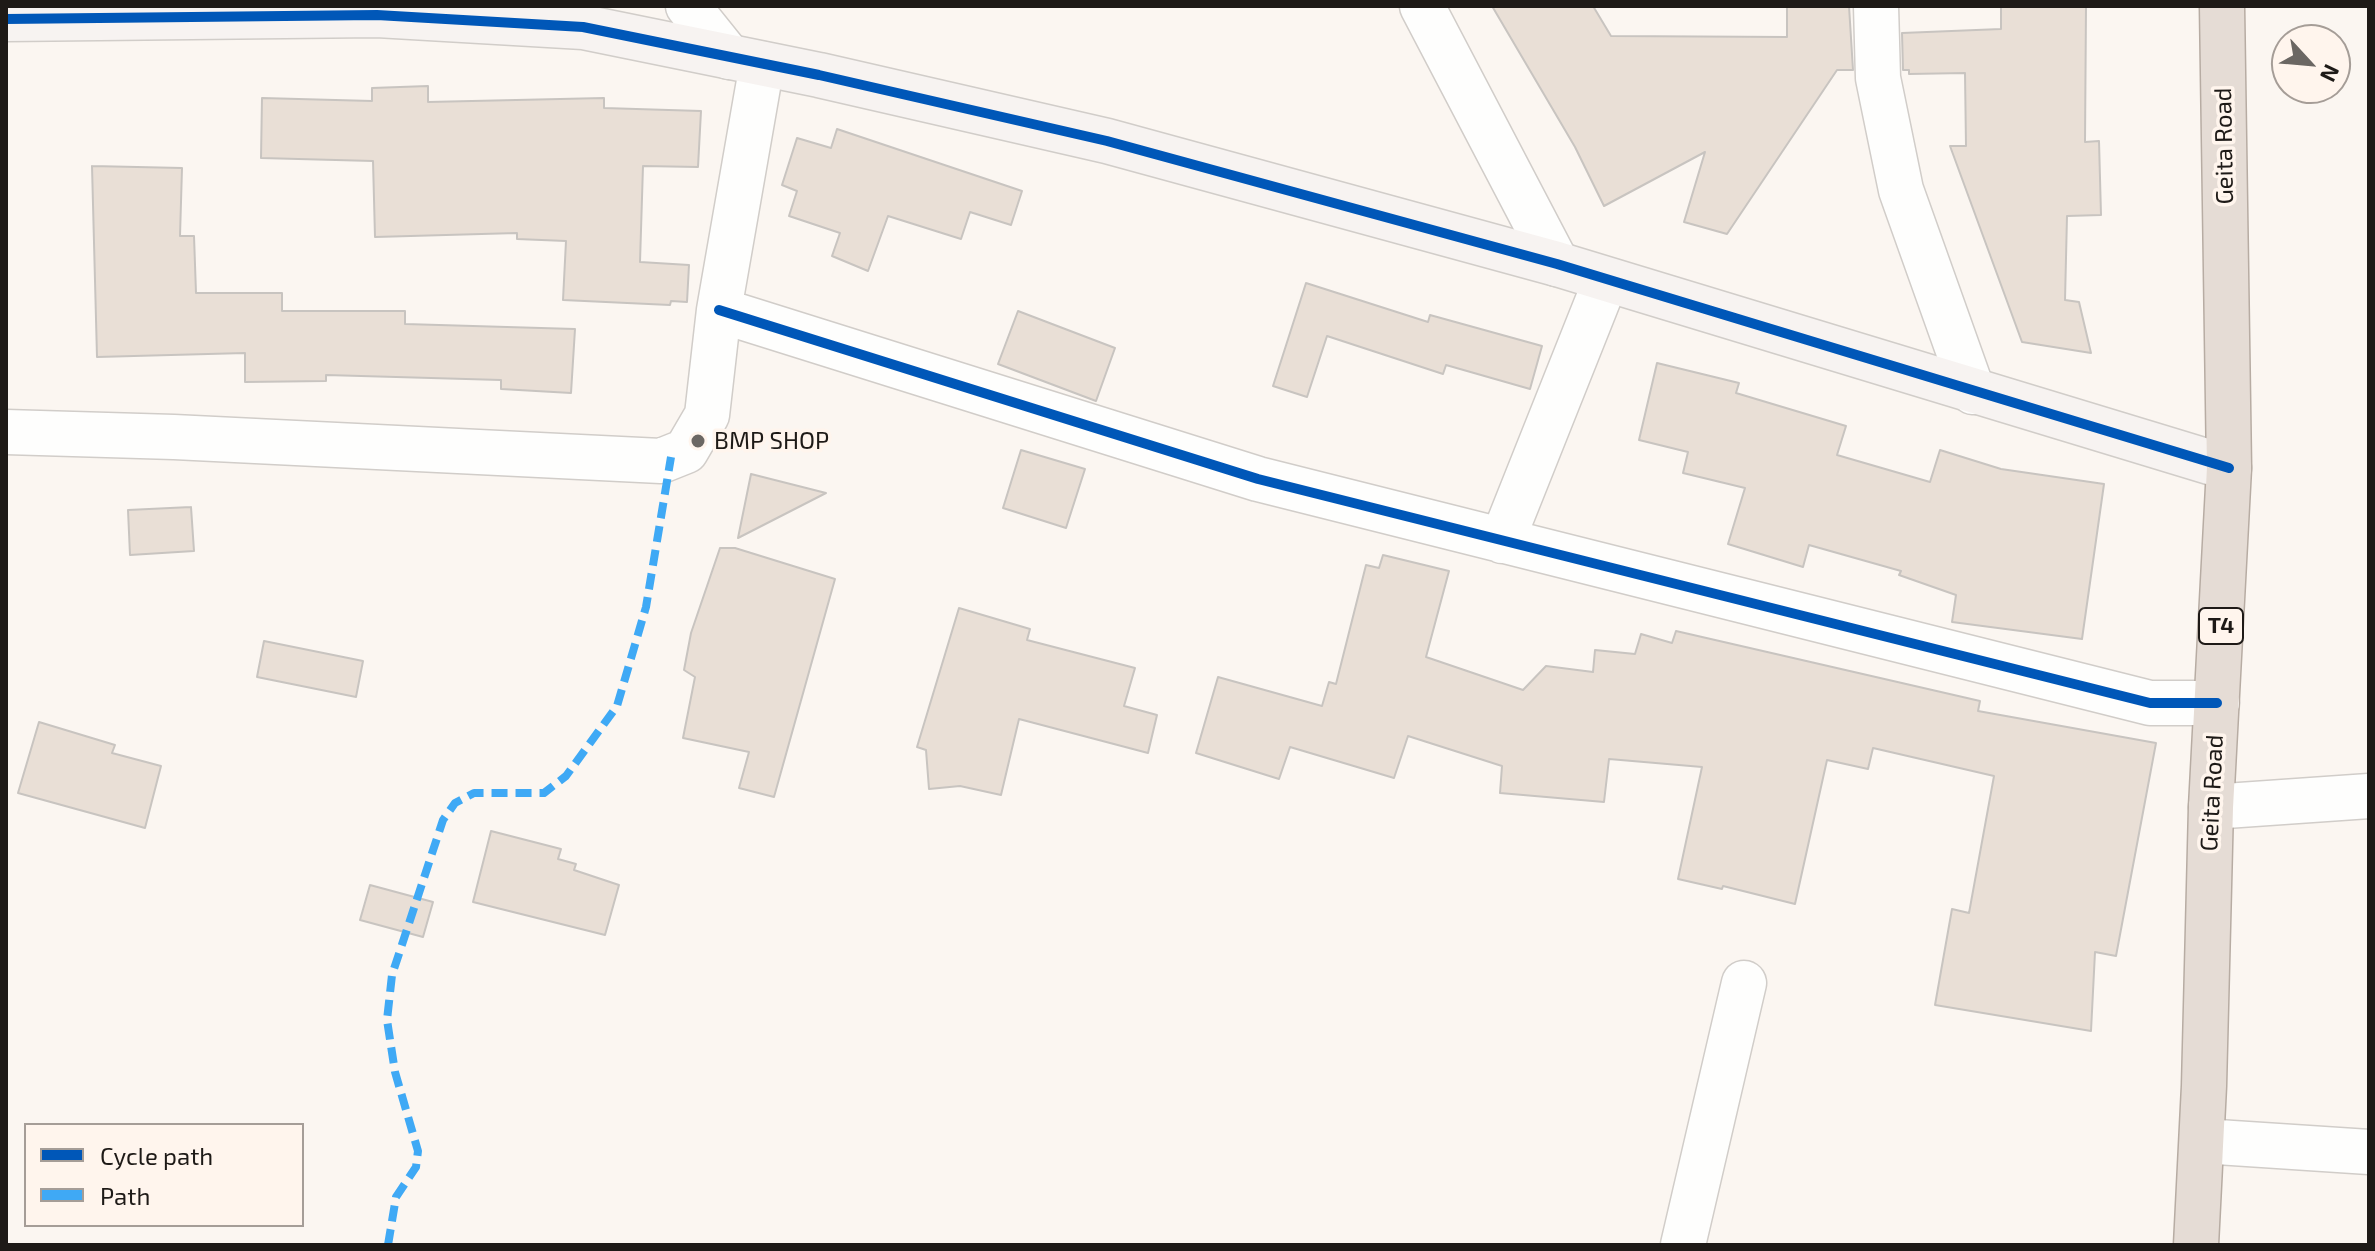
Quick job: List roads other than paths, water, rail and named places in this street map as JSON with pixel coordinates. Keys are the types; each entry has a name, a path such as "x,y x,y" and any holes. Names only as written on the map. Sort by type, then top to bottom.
{"highway":[{"name":"Geita Road","path":"2196,1245 2202,1141 2211,807 2229,468 2222,6"}],"street":[{"path":"688,6 746,60"},
{"path":"1422,6 1557,264"},
{"path":"1876,6 1878,78 1901,190 1973,392"},
{"path":"6,19 393,16 583,27 746,60 1107,141 1557,264 2229,468"},
{"path":"6,432 174,437 661,461 686,451 707,415 746,60"},
{"path":"1502,541 1606,280"},
{"path":"719,310 1258,479 2150,703 2217,703"},
{"path":"2211,807 2369,796"},
{"path":"1683,1245 1744,983"},
{"path":"2202,1141 2369,1152"}],"place":[{"name":"BMP SHOP","path":"698,441"}]}
